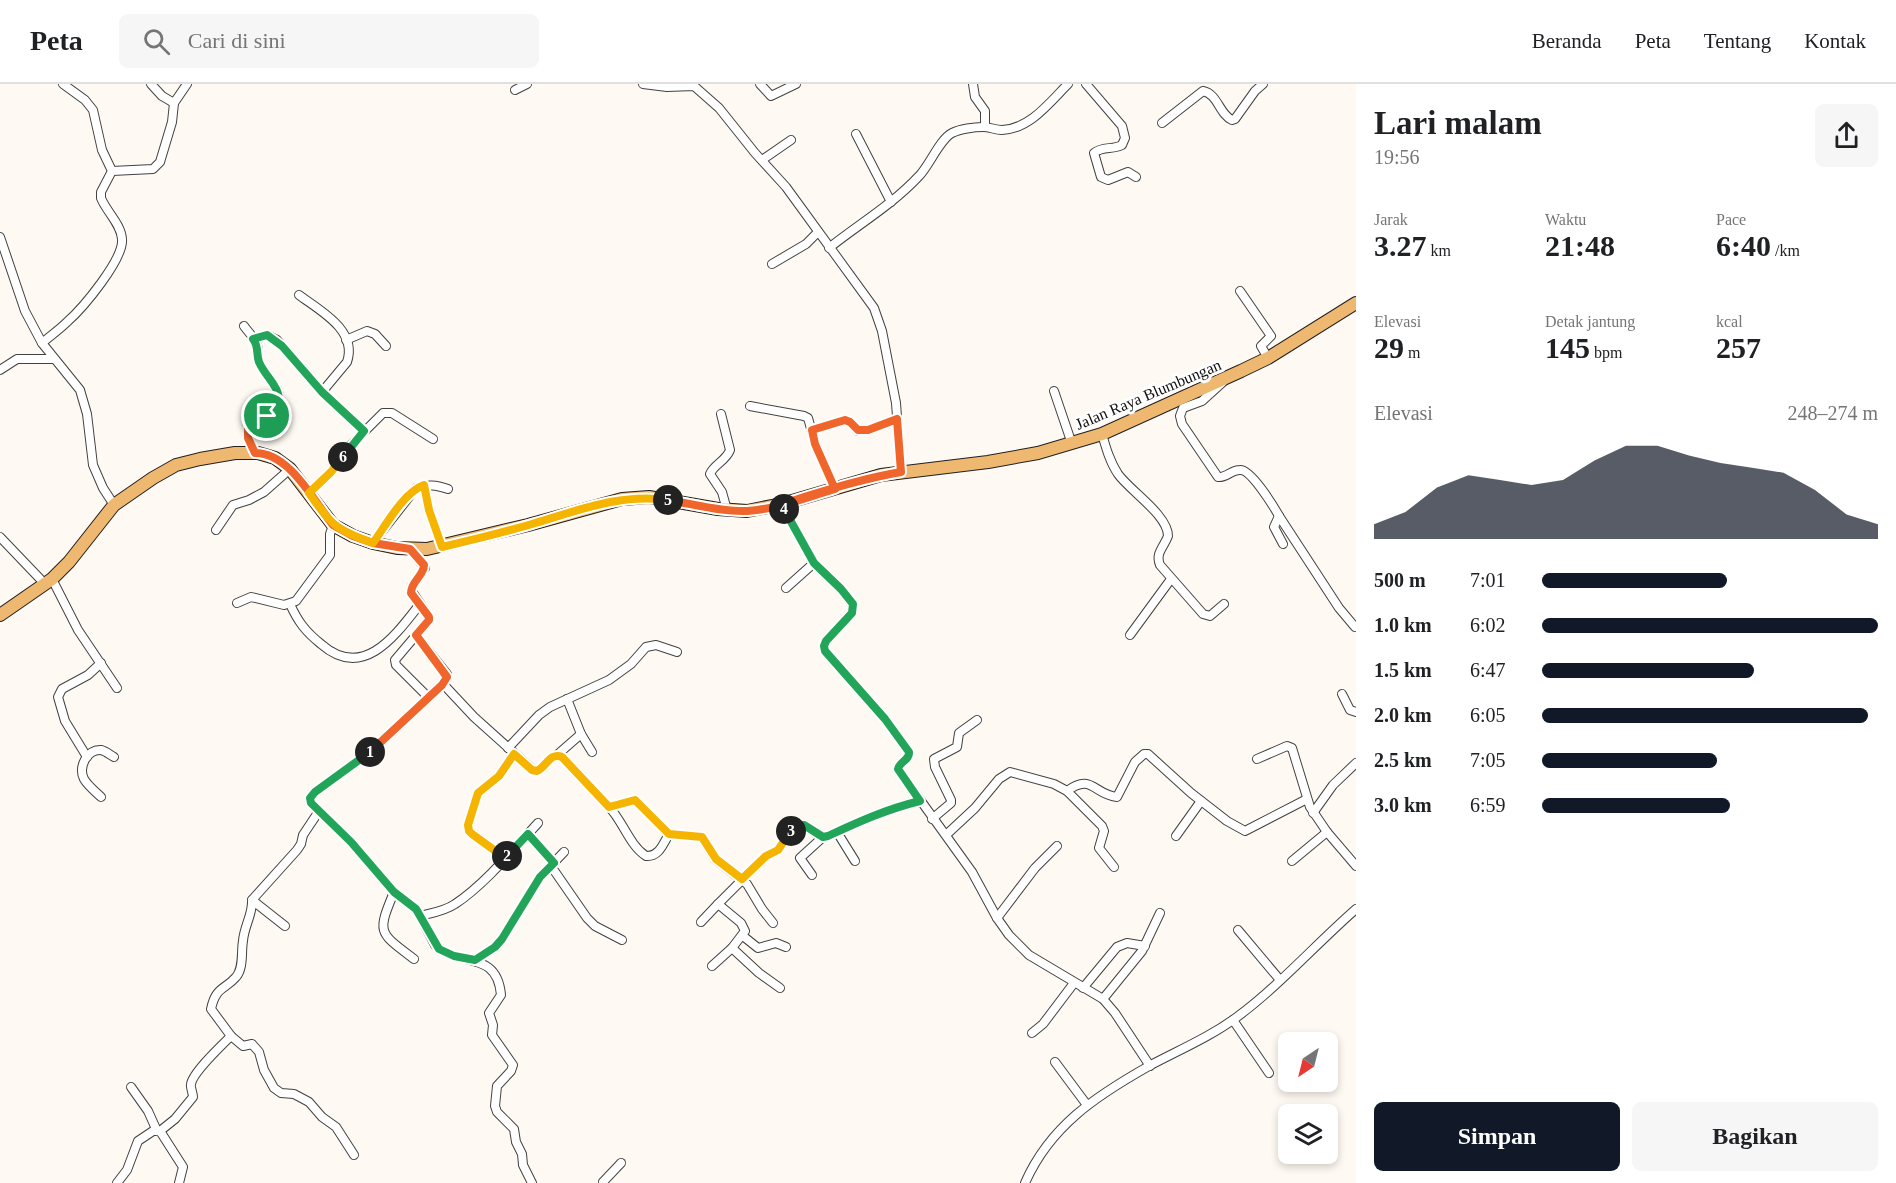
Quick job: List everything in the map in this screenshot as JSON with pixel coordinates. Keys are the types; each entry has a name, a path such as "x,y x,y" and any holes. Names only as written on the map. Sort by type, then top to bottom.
{"main road":[{"name":"Jalan Raya Blumbungan","path":"0,615 49,581 69,562 114,505 176,465 235,453 267,454 290,469 333,525 353,536 373,543 410,549 442,547 622,499 649,497 727,510 747,511 782,504 872,477 1016,458 1102,434 1268,358 1356,303"}],"street":[{"path":"63,84 86,100 93,110 102,150 112,171"},
{"path":"151,84 162,96 174,103"},
{"path":"112,171 153,169 157,166 162,157 172,122 174,103 187,84"},
{"path":"515,90 527,84"},
{"path":"643,84 696,87 718,108 786,187 874,308 885,343 897,419 901,472"},
{"path":"759,84 771,96 796,84"},
{"path":"973,84 975,97 985,111 986,127"},
{"path":"829,248 891,202 921,173 947,136 954,132 986,127 1003,130 1025,122 1045,108 1068,84"},
{"path":"1086,84 1122,126 1124,132 1122,145 1116,148 1100,149 1094,153 1101,177 1108,180 1128,172 1136,177"},
{"path":"1162,123 1203,91 1214,98 1226,117 1235,119 1255,91 1263,84"},
{"path":"856,134 891,202"},
{"path":"762,160 791,140"},
{"path":"42,343 78,312 109,271 121,250 121,233 101,198 101,192 112,171"},
{"path":"772,264 806,244 818,232"},
{"path":"0,237 22,304 42,343 80,390 87,414 93,465 103,488 114,505"},
{"path":"1240,291 1271,336 1261,346 1268,358"},
{"path":"299,295 330,318 344,333 346,340 349,356 347,362 322,392"},
{"path":"244,326 257,347 258,360 277,388 279,395 272,412 253,421 248,427 248,438 255,453"},
{"path":"346,340 368,331 375,334 387,346"},
{"path":"253,339 267,335 277,340 322,392 364,431"},
{"path":"0,370 17,359 54,359"},
{"path":"1228,377 1202,401 1184,408 1180,416 1182,424 1215,475 1221,478 1243,470 1266,495 1339,609 1355,627"},
{"path":"1054,392 1072,444"},
{"path":"750,406 808,418 815,444 835,489"},
{"path":"309,493 331,472 364,431 387,412 433,440"},
{"path":"721,414 730,450 726,458 710,474 722,492 727,510"},
{"path":"812,430 845,420 858,430 868,430 897,419"},
{"path":"1102,434 1118,474 1167,528 1168,536 1158,558 1171,579 1206,615 1210,616 1224,604"},
{"path":"216,531 233,505 264,492 290,469"},
{"path":"424,485 429,510 442,547"},
{"path":"373,543 416,488 424,485 448,489"},
{"path":"782,504 814,563 853,604 852,613 826,641 825,651 885,719 909,755 898,769 972,872 997,918 1017,945 1029,955 1103,999 1150,1066"},
{"path":"1279,516 1274,527 1282,544"},
{"path":"237,603 252,597 284,604 296,601 330,555 330,534 333,525"},
{"path":"0,537 49,581 78,630 117,688"},
{"path":"410,549 424,568 411,590 429,620 395,660 396,665 428,697"},
{"path":"786,588 814,563"},
{"path":"1130,635 1171,579"},
{"path":"290,604 303,628 325,648 345,658 356,659 375,651 394,635 420,604"},
{"path":"416,635 447,677 442,685 379,746 312,795 311,803 351,842 394,892 406,899 420,916 439,949 454,956 475,960 492,970 497,977 502,992 489,1012 494,1025 492,1035 512,1060 513,1068 497,1086 495,1106 497,1112 514,1129 523,1165 531,1183"},
{"path":"505,858 472,834 468,825 478,793 499,776 511,751 539,715 609,680 631,664 646,647 656,645 677,652"},
{"path":"87,757 65,721 58,697 62,689 88,675 101,663"},
{"path":"442,685 532,770 537,771 552,756 557,755 582,734"},
{"path":"1342,694 1350,710 1356,712"},
{"path":"567,699 592,752"},
{"path":"932,819 949,806 951,800 935,767 934,759 957,747 959,733 977,720"},
{"path":"1257,759 1290,746 1313,813 1356,866"},
{"path":"101,797 84,779 82,764 95,751 101,750 114,757"},
{"path":"1067,791 1077,784 1085,783 1117,797 1135,762 1144,754 1148,754 1201,801 1227,821 1245,831 1307,800"},
{"path":"557,755 562,757 616,814 637,847 646,856 659,851 669,834"},
{"path":"1313,813 1333,785 1356,763"},
{"path":"946,835 975,808 1005,774 1014,773 1067,791 1102,826 1104,831 1099,848 1114,867"},
{"path":"609,807 635,800 669,834 696,836 704,839 710,853 742,879 773,923"},
{"path":"812,875 800,858 823,837 887,810 920,801"},
{"path":"1176,836 1201,801"},
{"path":"320,812 303,835 297,850 252,900 238,974 216,994 211,1009 231,1036 243,1046 252,1044 256,1047 273,1088 281,1093 294,1094 309,1102 322,1117 336,1127 354,1155"},
{"path":"420,916 442,910 456,903 505,858 538,823"},
{"path":"701,922 766,856 778,850 795,826 804,825 823,837"},
{"path":"837,832 855,861"},
{"path":"1292,861 1327,832"},
{"path":"528,834 552,864 587,918 595,926 622,940"},
{"path":"997,918 1035,868 1057,846"},
{"path":"475,960 495,947 502,939 540,877 564,852"},
{"path":"394,892 382,919 382,926 391,942 414,958"},
{"path":"252,900 285,926"},
{"path":"712,966 732,948 745,931 744,927 718,904"},
{"path":"1025,1183 1047,1144 1066,1122 1150,1066 1201,1041 1233,1020 1356,909"},
{"path":"1103,999 1145,946 1160,913"},
{"path":"1238,930 1280,980"},
{"path":"743,936 758,948 776,943 786,947"},
{"path":"1083,988 1116,947 1127,943 1145,946"},
{"path":"732,948 759,973 780,988"},
{"path":"1032,1033 1043,1024 1074,983"},
{"path":"1233,1020 1269,1073"},
{"path":"117,1183 127,1170 138,1141 153,1131 159,1131 187,1106 193,1097 190,1086 194,1077 231,1036"},
{"path":"1055,1062 1087,1106"},
{"path":"131,1087 183,1167 179,1183"},
{"path":"603,1183 621,1163"}],"route":[{"path":"267,416 253,421 248,427 248,438 255,453 267,454 290,469 319,508 333,525 342,531 373,543 410,549 424,565 424,571 412,586 411,593 429,620 416,635 447,677 442,685 379,746 310,798 311,803 351,842 394,892 416,909 439,949 454,956 475,960 495,947 522,910 540,877 554,863 528,834 505,858 468,829 478,793 499,776 514,754 532,770 537,771 552,756 562,757 609,807 635,800 669,834 702,837 710,853 742,879 766,856 774,854 795,826 804,825 823,837 897,806 920,801 898,769 908,758 909,752 885,719 825,651 826,641 852,613 853,604 814,563 782,504 835,489 872,477 901,472 897,419 868,430 858,430 848,420 812,430 815,444 835,489 782,504 747,511 718,509 649,497 622,499 442,547 429,510 424,485 416,488 408,496 373,543 353,536 342,531 333,525 309,493 331,472 364,431 322,392 277,340 262,335 253,339 257,347 258,360 277,388 279,395 276,407 267,416"}]}
